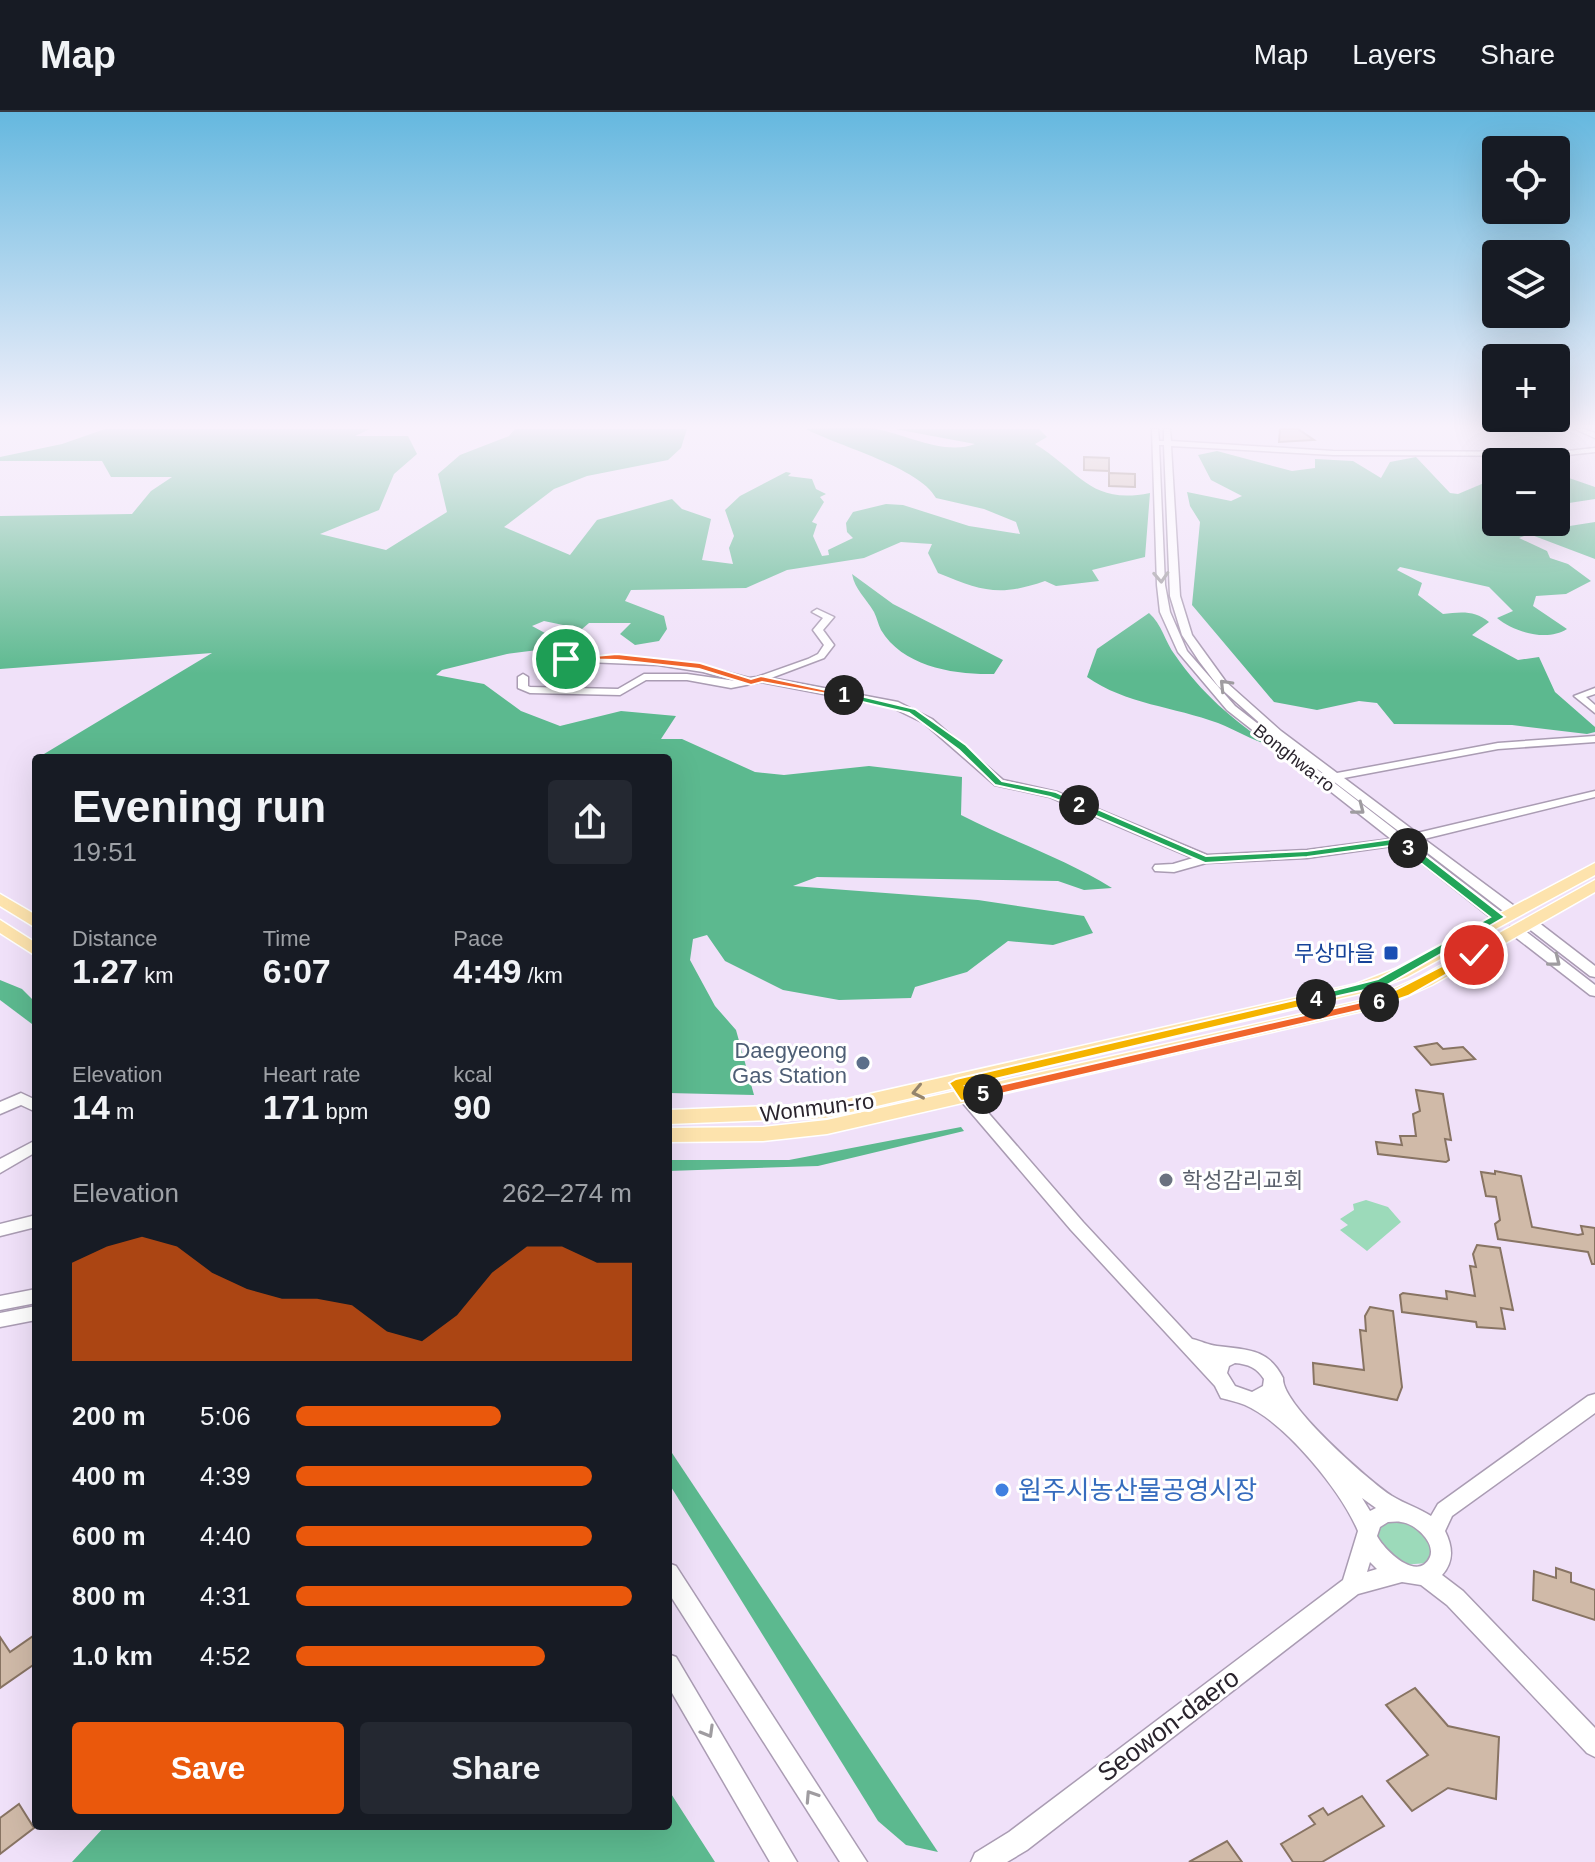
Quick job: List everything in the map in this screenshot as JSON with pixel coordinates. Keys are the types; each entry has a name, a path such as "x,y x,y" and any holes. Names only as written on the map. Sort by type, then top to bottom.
{"main road":[{"name":"Wonmun-ro","path":"672,1115 762,1116 825,1111 961,1090 1379,1002 1403,994 1595,868"},
{"name":"Wonmun-ro","path":"1514,920 1595,885"},
{"path":"0,899 32,920"},
{"path":"0,925 32,948"},
{"name":"Wonmun-ro","path":"672,1135 763,1134 827,1127 961,1090"}],"street":[{"name":"Bonghwa-ro","path":"1158,511 1165,612 1183,652 1231,708 1399,841 1595,973"},
{"name":"Bonghwa-ro","path":"1172,511 1175,596 1187,635 1222,684 1277,733 1418,837 1595,992"},
{"path":"523,677 523,688 530,690 620,692 644,677 687,677 731,685 756,680 821,656 829,645 818,630 829,617 817,612"},
{"path":"566,659 617,657 700,666 756,680 894,704 912,711 963,748 999,783 1053,794 1205,859"},
{"path":"1595,691 1579,696 1595,710"},
{"path":"1337,776 1498,746 1595,739"},
{"path":"1159,868 1174,868 1205,859 1293,855 1399,841 1595,794"},
{"path":"961,1090 975,1112 1219,1380 1236,1397 1253,1400 1278,1418 1349,1493 1379,1559 1400,1573"},
{"path":"0,1109 21,1098 32,1105"},
{"path":"0,1167 32,1147"},
{"path":"0,1230 32,1222"},
{"path":"0,1303 32,1297"},
{"path":"0,1320 32,1314"},
{"path":"1176,1333 1201,1351 1229,1357 1250,1357 1264,1364 1270,1370 1274,1386 1293,1413 1369,1493 1434,1531 1444,1553 1433,1569 1400,1573 1352,1586"},
{"path":"1219,1380 1219,1366 1229,1357"},
{"path":"1253,1400 1267,1396 1274,1386"},
{"path":"1434,1531 1445,1510 1595,1402"},
{"path":"1352,1586 1368,1534 1378,1514 1445,1510"},
{"path":"1433,1569 1455,1598 1595,1745"},
{"path":"672,1579 854,1862"},
{"name":"Seowon-daero","path":"984,1862 1018,1841 1352,1586"},
{"path":"672,1672 784,1862"}],"green space":[{"path":"135,511 377,511 320,534 386,550 447,511 525,511 504,527 570,555 597,520 630,511 687,511 711,519 702,560 733,564 729,548 734,536 725,511 819,511 812,522 817,524 813,536 822,556 829,555 828,550 853,538 847,532 846,523 853,512 858,511 921,511 969,526 1020,534 1016,522 988,511 1149,511 1145,557 1092,570 1099,581 1056,586 1045,581 1003,590 979,588 938,573 928,553 932,544 901,542 864,558 787,570 746,588 631,590 625,601 664,616 667,629 659,641 635,645 620,634 631,623 589,623 582,629 544,621 532,626 569,646 507,654 442,670 436,675 484,684 521,711 560,726 621,711 676,716 661,739 682,739 755,772 784,775 869,766 962,777 961,815 1112,888 1084,890 1058,881 817,877 793,886 978,900 1084,916 1093,933 1053,945 1008,941 967,972 915,987 911,998 839,1000 783,990 725,961 707,935 693,939 690,960 715,1006 736,1030 754,1095 672,1093 672,754 44,754 212,653 0,669 0,516 132,514"},
{"path":"1193,511 1482,511 1482,536 1524,536 1519,538 1547,551 1550,558 1568,564 1591,581 1566,594 1536,596 1533,606 1567,629 1550,635 1521,631 1497,618 1513,611 1489,587 1400,567 1397,570 1422,583 1418,595 1443,614 1473,614 1489,622 1472,635 1518,660 1539,657 1555,692 1595,727 1595,732 1587,734 1512,725 1394,724 1377,703 1359,701 1317,710 1274,702 1192,605 1200,522"},
{"path":"1595,522 1595,559 1534,536 1570,536 1570,526"},
{"path":"852,574 893,604 1003,660 994,674 963,673 931,666 902,653 881,630"},
{"path":"1149,613 1175,655 1207,694 1270,745 1218,723 1117,693 1087,677 1097,649"},
{"path":"0,980 22,989 32,999 32,1024 0,1000"},
{"path":"961,1127 964,1131 818,1166 672,1171 672,1160 789,1160"},
{"path":"1366,1200 1388,1207 1401,1222 1367,1251 1340,1230 1348,1225 1340,1219 1354,1210 1353,1204"},
{"path":"672,1453 938,1852 906,1845 878,1821 672,1488"},
{"path":"1392,1519 1410,1522 1431,1542 1431,1557 1427,1563 1402,1565 1377,1540 1380,1526"},
{"path":"672,1795 715,1862 72,1862 101,1830 672,1830"}],"building":[{"path":"1437,1043 1443,1049 1463,1047 1475,1059 1431,1065 1415,1047"},
{"path":"1416,1090 1443,1094 1451,1140 1445,1139 1449,1160 1446,1162 1378,1154 1376,1142 1402,1145 1400,1136 1416,1136 1413,1114 1420,1111"},
{"path":"1495,1171 1521,1176 1532,1227 1578,1235 1583,1234 1581,1226 1595,1228 1595,1264 1592,1264 1588,1252 1498,1239 1495,1224 1500,1220 1496,1197 1486,1196 1481,1172 1495,1174"},
{"path":"1477,1245 1500,1248 1513,1310 1501,1308 1505,1329 1477,1327 1476,1322 1402,1312 1400,1295 1403,1293 1447,1299 1446,1291 1475,1296 1470,1266 1476,1267 1473,1254"},
{"path":"1370,1307 1393,1311 1402,1387 1397,1400 1314,1384 1313,1363 1364,1370 1360,1330 1366,1331 1365,1316"},
{"path":"1556,1568 1571,1573 1571,1582 1595,1590 1595,1620 1533,1600 1534,1571 1556,1578"},
{"path":"0,1637 10,1652 32,1637 32,1666 0,1688"},
{"path":"1415,1688 1448,1726 1499,1737 1496,1799 1448,1788 1412,1811 1387,1781 1428,1755 1386,1705"},
{"path":"1362,1796 1384,1826 1322,1862 1293,1862 1281,1844 1315,1824 1309,1816 1323,1808 1328,1815"},
{"path":"19,1804 32,1830 0,1854 0,1818"},
{"path":"1227,1841 1242,1862 1189,1862"}],"place":[{"name":"무상마을","path":"1391,953"},
{"name":"Daegyeong Gas Station","path":"863,1063"},
{"name":"학성감리교회","path":"1166,1180"},
{"name":"원주시농산물공영시장","path":"1002,1490"}],"route":[{"path":"566,659 617,657 700,666 751,682 761,679 894,704 928,721 963,748 987,775 999,783 1053,794 1205,859 1307,854 1399,841 1499,917 1382,982 956,1083 966,1097 1379,1002 1403,994 1474,955"}]}
